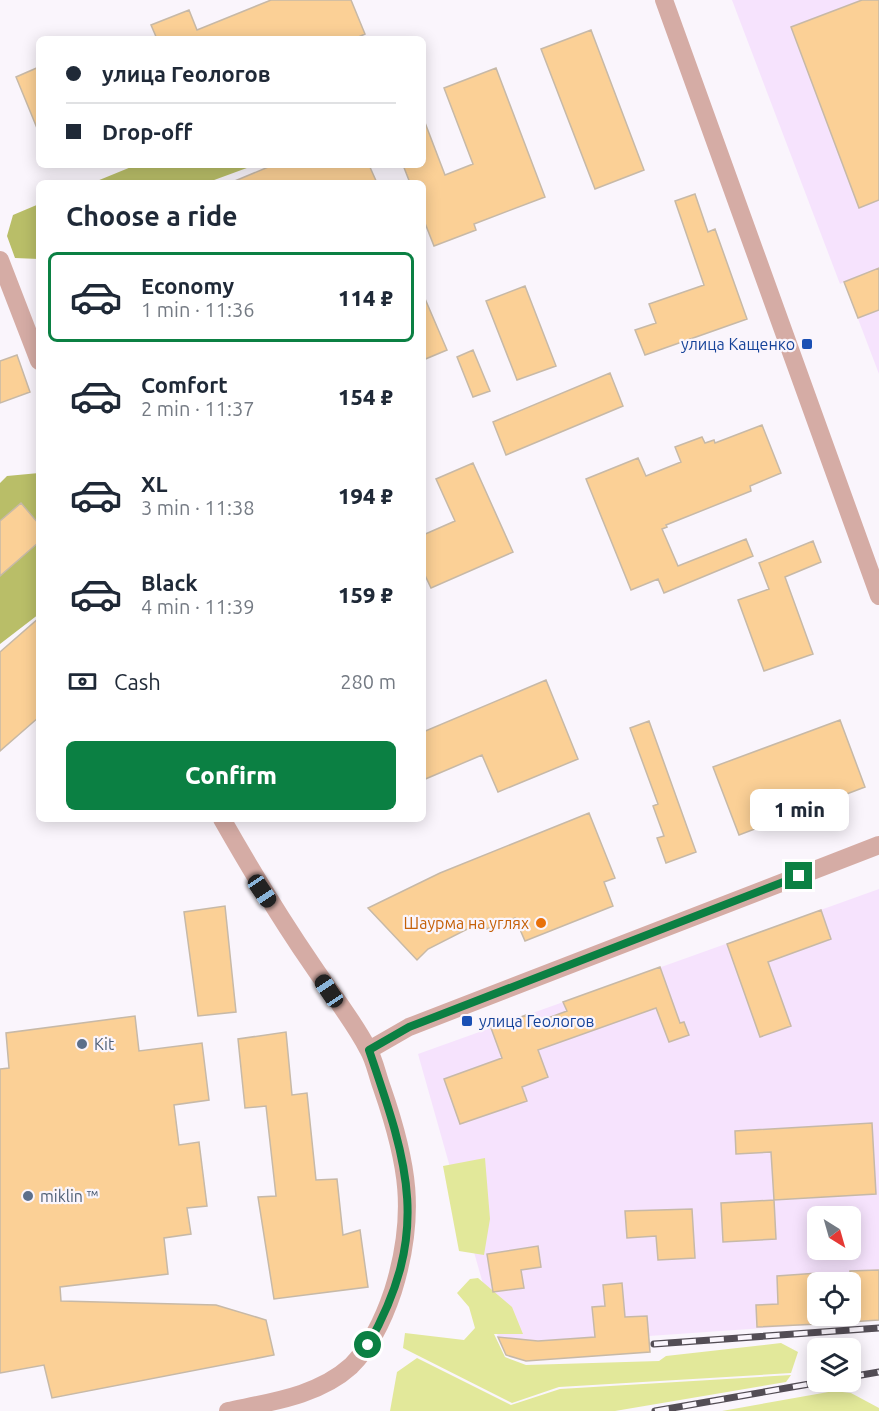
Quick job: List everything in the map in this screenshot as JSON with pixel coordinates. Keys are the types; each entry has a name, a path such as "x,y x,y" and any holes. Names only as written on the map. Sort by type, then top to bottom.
{"street":[{"path":"664,0 879,596"},
{"path":"0,260 36,353"},
{"path":"224,822 262,891 369,1050 404,1163 409,1202 407,1236 402,1263 386,1313 368,1345 350,1366 324,1383 290,1398 228,1411"},
{"path":"369,1050 409,1027 879,845"}],"shaded area":[{"path":"732,0 879,0 879,374 844,282 840,284"},
{"path":"879,889 879,1320 861,1321 861,1272 807,1272 807,1325 649,1336 650,1352 526,1361 506,1355 498,1337 418,1054"}],"green space":[{"path":"129,168 247,168 214,180 99,180"},
{"path":"36,205 36,259 15,258 7,236 13,215"},
{"path":"36,473 36,616 0,644 0,483 7,476"},
{"path":"485,1158 490,1219 484,1255 459,1251 443,1166"},
{"path":"478,1278 512,1307 523,1334 494,1334 505,1357 526,1365 659,1361 666,1356 781,1343 798,1352 791,1373 559,1387 512,1403 403,1348 405,1333 464,1340 475,1328 469,1307 457,1293 470,1279"},
{"path":"417,1358 511,1405 560,1389 791,1375 786,1382 615,1411 390,1411 397,1372"},
{"path":"828,1392 851,1393 879,1408 879,1411 722,1411"}],"building":[{"path":"271,0 351,0 365,34 361,36 156,36 151,25 189,10 197,30"},
{"path":"862,0 879,0 879,200 859,208 791,27"},
{"path":"591,30 644,170 595,189 541,49"},
{"path":"36,68 36,126 16,77"},
{"path":"496,68 545,197 474,224 476,230 434,246 426,226 426,180 409,180 404,168 426,168 426,125 445,175 473,164 444,88"},
{"path":"266,168 370,168 376,180 237,180"},
{"path":"695,194 708,232 715,229 747,319 645,355 635,330 656,323 649,304 704,285 675,201"},
{"path":"879,268 879,310 858,318 844,282"},
{"path":"525,286 556,366 517,380 486,301"},
{"path":"426,301 447,350 426,359"},
{"path":"473,350 490,391 473,397 457,357"},
{"path":"17,355 30,392 0,403 0,361"},
{"path":"610,373 623,406 506,455 493,422"},
{"path":"762,425 781,473 750,486 751,491 666,525 667,527 662,529 678,566 746,539 753,556 664,593 658,579 631,590 586,479 638,458 646,476 681,462 675,447 702,437 705,443 714,440 715,443"},
{"path":"473,463 513,552 431,588 426,577 426,534 455,521 436,479"},
{"path":"21,503 36,520 36,545 0,576 0,521"},
{"path":"813,541 821,562 785,577 813,654 764,671 738,600 769,589 759,563"},
{"path":"36,621 36,720 0,751 0,652"},
{"path":"546,680 578,759 498,792 482,755 426,779 426,731"},
{"path":"840,720 865,787 739,835 713,767"},
{"path":"649,721 696,852 666,863 657,838 664,836 653,806 658,804 630,728"},
{"path":"589,813 615,878 604,882 613,906 525,941 515,918 487,929 483,921 428,949 417,960 368,908 440,873"},
{"path":"225,906 236,1012 198,1016 184,912"},
{"path":"821,910 831,939 768,962 791,1026 760,1037 727,944"},
{"path":"660,967 680,1023 684,1022 689,1035 669,1042 656,1008 538,1050 548,1077 522,1087 527,1101 460,1124 444,1079 502,1058 491,1028 526,1015 529,1025 567,1011 563,1002"},
{"path":"135,1016 139,1051 202,1043 209,1100 174,1105 179,1145 199,1142 207,1206 187,1208 191,1234 164,1238 168,1274 60,1287 61,1301 216,1305 266,1320 274,1355 52,1398 44,1365 0,1373 0,1069 9,1068 6,1033"},
{"path":"286,1032 292,1095 307,1093 316,1180 337,1179 343,1235 360,1230 368,1287 274,1299 258,1197 276,1196 266,1106 245,1108 238,1039"},
{"path":"872,1123 876,1194 774,1200 771,1152 736,1154 735,1131"},
{"path":"774,1200 776,1239 723,1242 721,1203"},
{"path":"692,1209 695,1258 658,1260 656,1236 627,1238 625,1211"},
{"path":"538,1246 541,1267 521,1270 524,1288 493,1292 487,1254"},
{"path":"879,1270 879,1320 861,1321 861,1272 850,1271"},
{"path":"807,1274 807,1325 757,1327 756,1305 778,1304 777,1276"},
{"path":"622,1283 625,1317 647,1316 650,1352 526,1361 506,1355 498,1337 538,1341 595,1337 592,1307 605,1306 603,1285"}],"railway":[{"path":"654,1344 879,1328"},
{"path":"861,1375 879,1372"},
{"path":"655,1411 807,1384"}],"place":[{"name":"улица Кащенко","path":"807,344"},
{"name":"Шаурма на углях","path":"541,923"},
{"name":"улица Геологов","path":"467,1021"},
{"name":"Kit","path":"82,1044"},
{"name":"miklin ™","path":"28,1196"}],"route":[{"path":"368,1345 386,1313 402,1263 407,1236 409,1202 404,1163 389,1106 369,1050 409,1027 799,876"}]}
